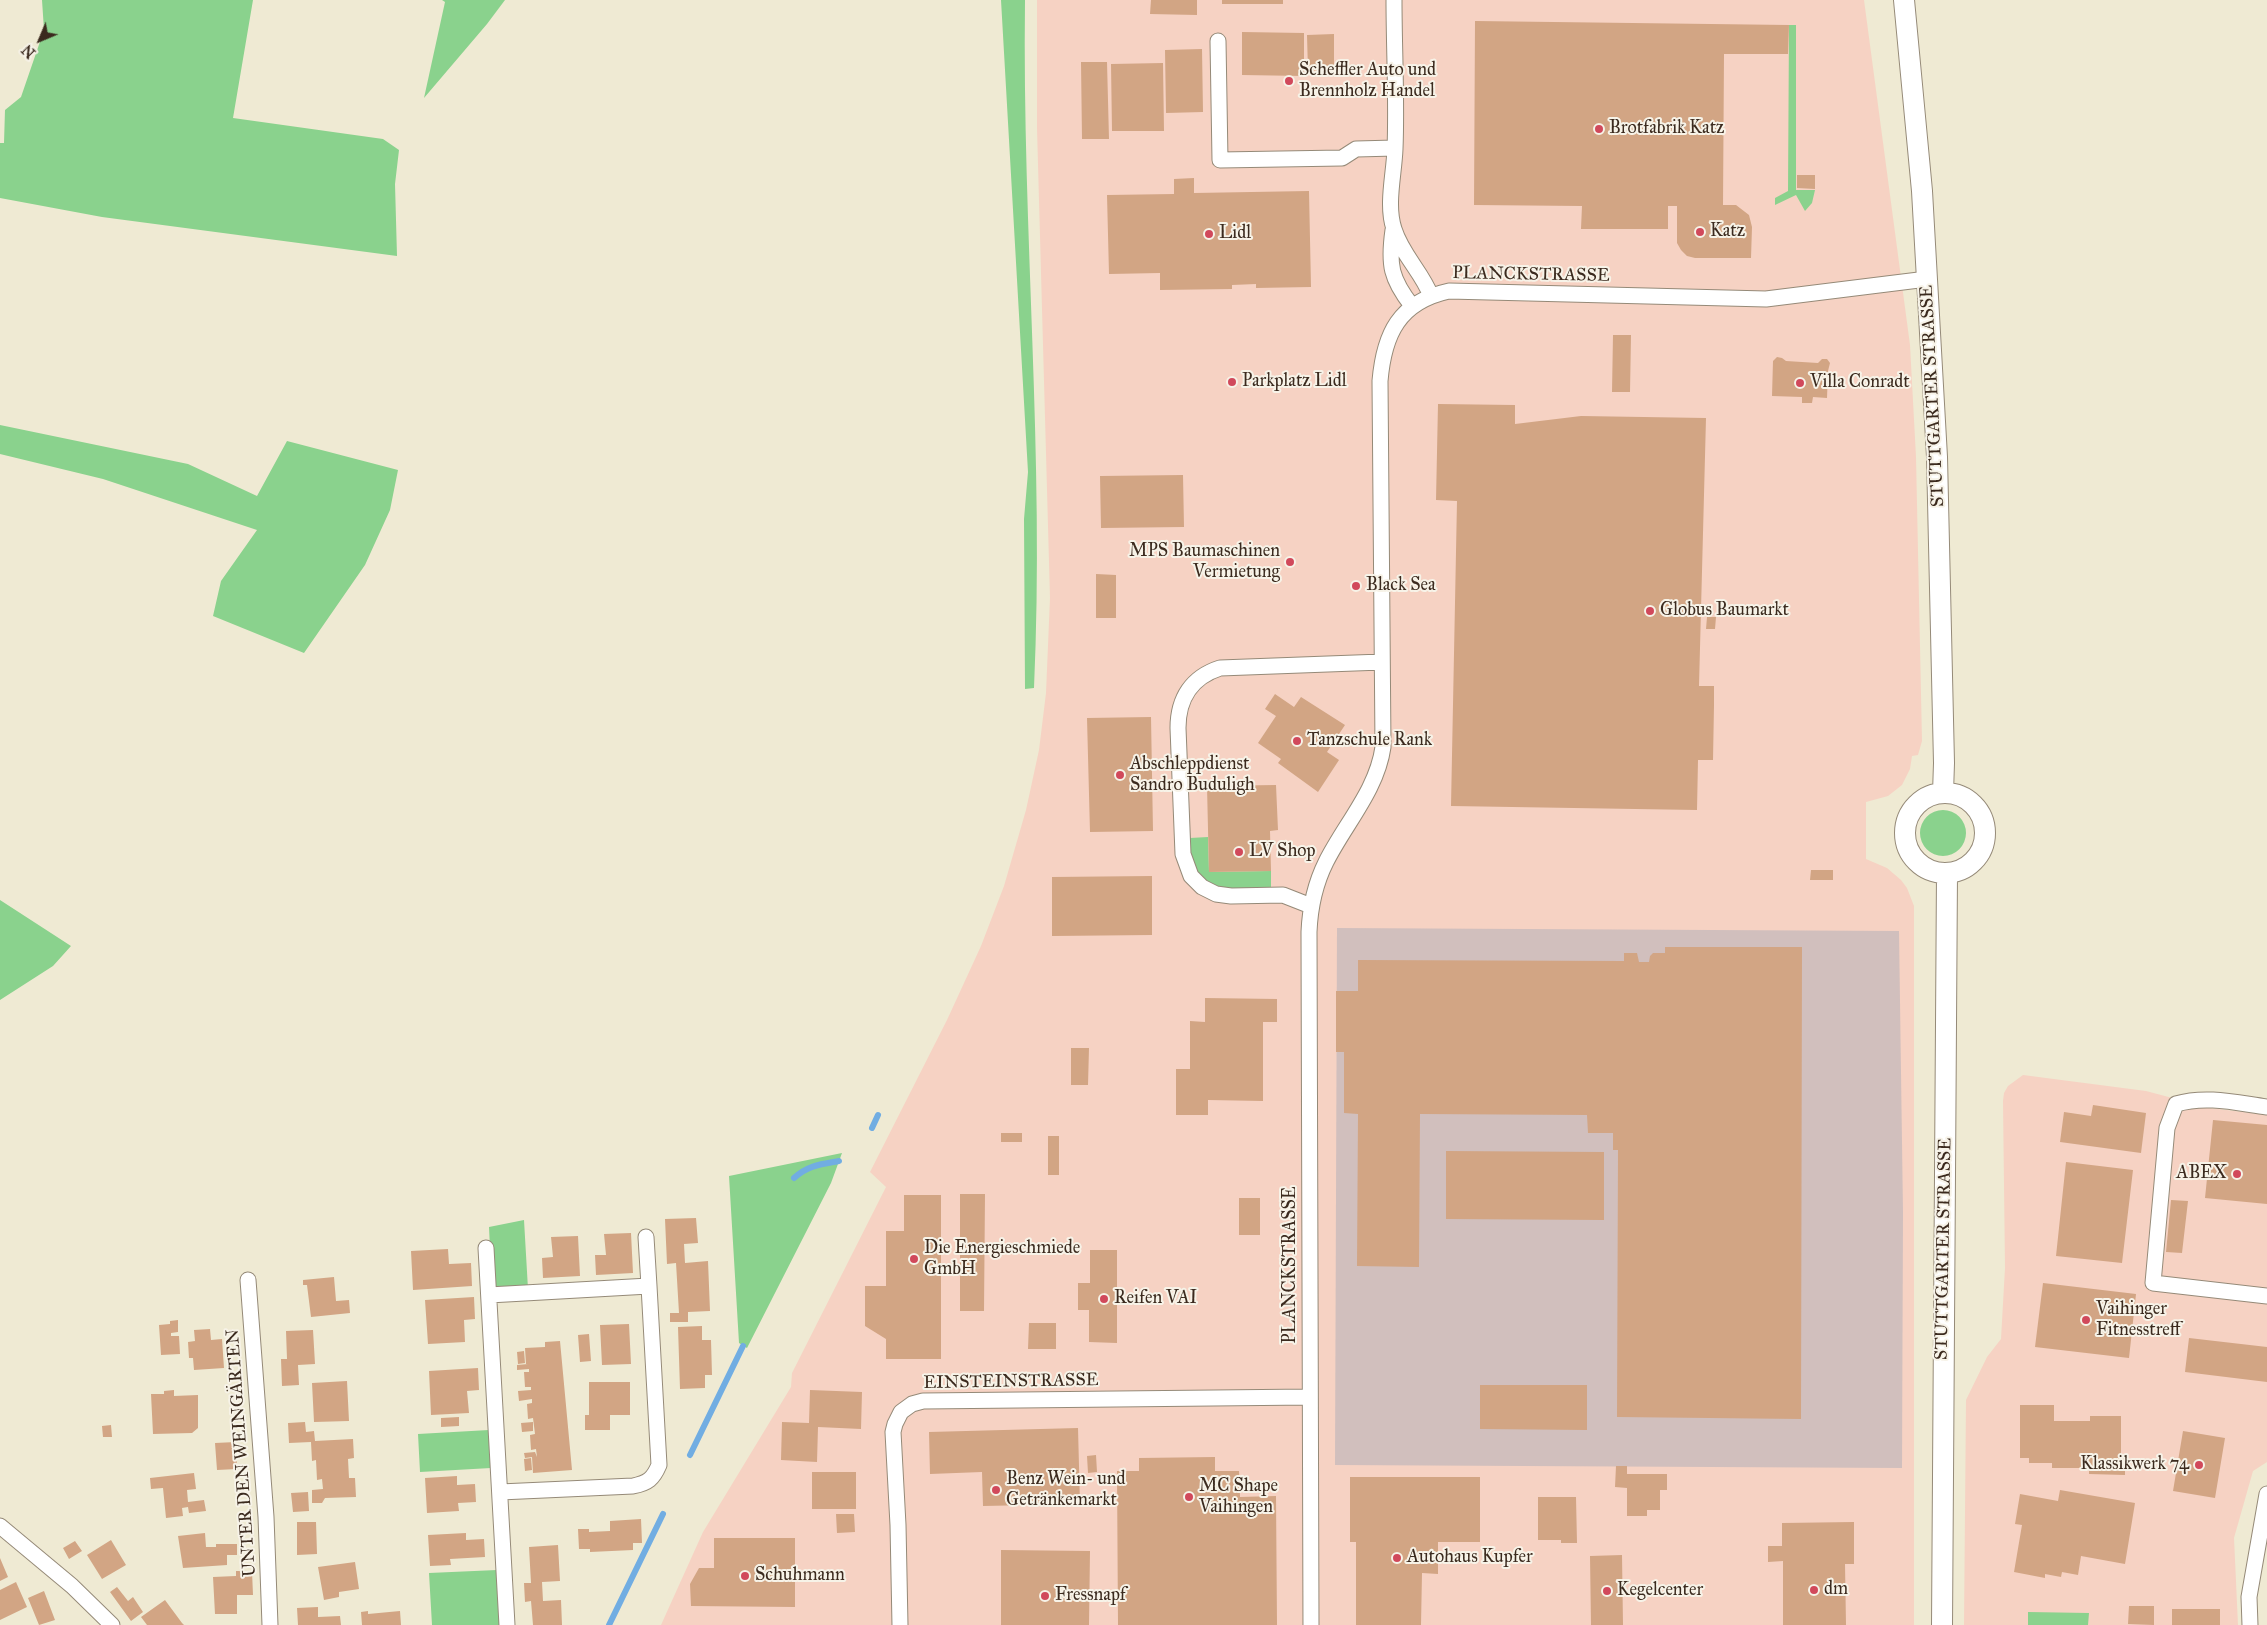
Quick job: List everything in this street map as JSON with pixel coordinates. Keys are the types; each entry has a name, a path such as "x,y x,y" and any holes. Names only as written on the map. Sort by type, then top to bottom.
{"street":[{"path":"1394,0 1395,148 1391,212 1394,228 1402,248 1412,267 1426,282 1431,296"},
{"name":"STUTTGARTER STRASSE","path":"1904,0 1922,191 1937,457 1944,764 1943,793"},
{"path":"1218,41 1220,160 1342,158 1356,149 1395,148"},
{"path":"1394,228 1391,261 1394,277 1398,287 1412,306"},
{"name":"PLANCKSTRASSE","path":"1312,1625 1309,932 1311,906 1325,864 1379,769 1384,747 1381,370 1385,345 1390,333 1400,317 1412,306 1431,296 1448,292 1478,291 1766,299 1927,278"},
{"path":"1311,906 1283,895 1231,896 1216,894 1202,887 1191,876 1183,854 1178,728 1179,708 1194,682 1210,671 1220,668 1382,662"},
{"path":"1943,793 1965,798 1974,805 1984,826 1985,837 1982,848 1976,858 1958,871 1947,873 1935,872 1916,860 1909,851 1905,832 1908,818 1914,808 1932,795 1943,793"},
{"name":"STUTTGARTER STRASSE","path":"1942,1625 1947,873"},
{"path":"2267,1107 2207,1099 2191,1100 2176,1104 2167,1128 2152,1283 2267,1296"},
{"path":"500,1492 633,1486 646,1484 654,1477 659,1465 646,1237"},
{"path":"486,1248 507,1625"},
{"name":"UNTER DEN WEINGÄRTEN","path":"248,1280 266,1517 270,1625"},
{"path":"488,1295 649,1286"},
{"name":"EINSTEINSTRASSE","path":"900,1625 898,1525 893,1432 897,1417 912,1404 923,1401 1310,1397"},
{"path":"2250,1625 2249,1597 2267,1494"},
{"path":"0,1526 72,1586 112,1625"}],"shaded area":[{"path":"1037,0 1864,0 1910,345 1916,457 1922,741 1918,755 1912,756 1910,769 1902,785 1888,796 1866,802 1866,859 1887,868 1901,880 1907,888 1914,906 1914,1625 661,1625 703,1532 791,1387 792,1373 886,1187 870,1172 947,1020 981,946 1004,886 1026,810 1039,750 1046,693 1050,598 1037,128"},
{"path":"1337,928 1899,931 1903,1213 1902,1468 1335,1465"},
{"path":"2023,1075 2146,1091 2210,1108 2267,1115 2267,1462 2253,1471 2234,1538 2238,1625 1964,1625 1966,1400 1987,1357 2001,1339 2005,1268 2003,1101 2004,1093 2008,1086"}],"green space":[{"path":"42,0 253,0 233,118 383,139 399,150 395,184 397,256 102,217 0,198 0,143 4,143 5,110 21,97 44,30"},
{"path":"442,0 505,0 424,98 445,2"},
{"path":"1001,0 1025,0 1027,172 1037,516 1037,602 1034,688 1025,689 1024,519 1028,472"},
{"path":"1789,25 1796,25 1796,190 1815,190 1812,203 1805,211 1796,195 1775,205 1775,198 1788,191"},
{"path":"0,425 188,464 257,496 287,441 398,470 390,510 365,565 304,653 213,616 221,581 257,530 103,479 0,454"},
{"path":"1938,810 1948,810 1962,820 1966,833 1962,846 1956,852 1948,856 1938,856 1924,846 1920,838 1920,828 1930,814"},
{"path":"1208,837 1209,872 1271,871 1271,888 1226,888 1204,880 1197,870 1192,857 1190,838"},
{"path":"0,900 71,946 53,966 0,1000"},
{"path":"842,1153 831,1183 747,1348 739,1343 729,1176"},
{"path":"524,1220 528,1289 492,1291 489,1227"},
{"path":"489,1430 491,1468 420,1472 418,1434"},
{"path":"497,1570 500,1625 432,1625 429,1573"},
{"path":"2028,1612 2089,1613 2088,1625 2028,1625"}],"building":[{"path":"1151,0 1197,0 1197,15 1150,14"},
{"path":"1222,0 1283,0 1283,4 1222,4"},
{"name":"Brotfabrik Katz","path":"1475,21 1789,25 1788,54 1724,54 1723,205 1736,205 1749,215 1752,227 1751,258 1695,258 1687,256 1677,243 1677,206 1668,206 1668,229 1581,229 1582,206 1474,205"},
{"path":"1242,32 1304,33 1304,76 1242,75"},
{"path":"1334,34 1334,70 1308,71 1307,35"},
{"path":"1202,49 1203,112 1166,113 1165,50"},
{"path":"1081,62 1107,62 1109,139 1082,139"},
{"path":"1163,63 1164,131 1112,131 1111,64"},
{"path":"1797,175 1815,175 1815,189 1797,188"},
{"name":"Lidl","path":"1194,178 1194,193 1309,191 1311,287 1256,288 1256,284 1232,285 1232,289 1160,290 1160,273 1109,274 1107,195 1174,194 1174,179"},
{"path":"1613,335 1631,335 1630,392 1612,392"},
{"name":"Villa Conradt","path":"1777,357 1786,361 1818,363 1822,359 1827,359 1830,363 1827,398 1813,397 1812,403 1802,403 1802,397 1772,396 1773,361"},
{"path":"1438,404 1515,405 1515,424 1581,416 1706,418 1699,686 1714,686 1713,760 1698,760 1697,810 1451,806 1457,501 1436,500"},
{"path":"1183,475 1184,527 1101,528 1100,476"},
{"path":"1096,574 1116,575 1116,618 1096,618"},
{"path":"1707,617 1716,617 1715,629 1706,629"},
{"name":"Tanzschule Rank","path":"1275,694 1294,707 1301,697 1345,725 1327,752 1339,760 1318,792 1278,763 1281,759 1258,743 1276,716 1265,709"},
{"name":"Abschleppdienst Sandro Buduligh","path":"1151,717 1153,831 1090,832 1087,718"},
{"path":"1276,785 1278,830 1270,831 1271,871 1209,872 1207,786"},
{"path":"1811,870 1833,870 1833,880 1810,880"},
{"path":"1152,876 1152,935 1052,936 1052,877"},
{"path":"1665,947 1802,947 1801,1419 1617,1417 1618,1150 1613,1150 1613,1133 1588,1133 1587,1115 1420,1114 1419,1267 1357,1266 1358,1114 1344,1113 1344,1052 1336,1052 1336,991 1358,991 1358,960 1624,961 1624,953 1637,953 1639,962 1649,962 1650,956 1653,953 1665,953"},
{"path":"1205,998 1277,999 1277,1022 1263,1022 1263,1101 1208,1100 1208,1115 1176,1115 1176,1069 1190,1069 1190,1021 1205,1022"},
{"path":"1071,1048 1089,1048 1088,1085 1071,1085"},
{"path":"2093,1105 2146,1113 2141,1153 2060,1142 2064,1112 2091,1116"},
{"name":"ABEX","path":"2213,1120 2267,1125 2267,1204 2205,1198"},
{"path":"1001,1133 1022,1133 1022,1142 1001,1142"},
{"path":"1048,1136 1059,1136 1059,1175 1048,1175"},
{"path":"1446,1151 1604,1152 1604,1220 1446,1219"},
{"path":"2066,1162 2133,1170 2122,1263 2056,1256"},
{"path":"960,1194 985,1194 984,1311 960,1311"},
{"name":"Die Energieschmiede GmbH","path":"904,1195 941,1195 941,1359 886,1359 886,1339 865,1326 865,1286 886,1286 886,1231 904,1231"},
{"path":"1239,1198 1260,1198 1260,1235 1239,1235"},
{"path":"2171,1200 2188,1201 2182,1253 2166,1252"},
{"path":"696,1218 698,1243 684,1244 685,1263 708,1261 710,1311 688,1312 688,1322 670,1322 670,1313 679,1313 676,1263 667,1264 665,1219"},
{"path":"631,1233 633,1273 596,1275 595,1255 606,1255 604,1234"},
{"path":"578,1236 580,1276 543,1278 542,1258 553,1257 551,1237"},
{"path":"448,1249 449,1264 471,1263 472,1286 413,1290 411,1251"},
{"path":"1090,1250 1117,1250 1117,1343 1089,1342 1089,1310 1078,1310 1078,1283 1090,1283"},
{"path":"334,1277 336,1301 349,1300 350,1313 311,1317 307,1285 303,1285 303,1280"},
{"name":"Vaihinger Fitnesstreff","path":"2043,1283 2136,1294 2129,1358 2035,1347"},
{"path":"474,1297 475,1319 464,1320 465,1342 428,1344 425,1300"},
{"path":"178,1320 178,1332 171,1333 171,1336 179,1336 180,1354 161,1355 159,1325 170,1324 170,1321"},
{"path":"1029,1323 1056,1323 1056,1349 1028,1349"},
{"path":"629,1324 631,1364 602,1365 600,1325"},
{"path":"702,1326 702,1340 711,1340 712,1375 705,1375 705,1388 680,1389 678,1327"},
{"path":"210,1329 211,1340 222,1339 224,1368 194,1370 193,1358 189,1358 188,1342 195,1341 194,1330"},
{"path":"313,1330 315,1364 298,1365 299,1385 282,1386 281,1359 287,1359 286,1331"},
{"path":"589,1334 591,1361 580,1362 578,1335"},
{"path":"2189,1338 2267,1347 2267,1382 2185,1372"},
{"path":"560,1341 572,1470 533,1473 532,1457 525,1458 524,1453 535,1452 537,1457 536,1449 531,1450 530,1435 535,1434 533,1418 528,1419 527,1404 532,1403 532,1399 519,1401 518,1391 531,1390 531,1387 525,1387 524,1372 529,1372 529,1369 517,1370 517,1365 528,1364 526,1364 525,1348 545,1347 545,1342"},
{"path":"524,1351 525,1363 518,1364 517,1352"},
{"path":"478,1368 479,1390 467,1391 469,1413 431,1415 429,1371"},
{"path":"347,1381 349,1421 314,1422 312,1383"},
{"path":"589,1382 630,1382 630,1415 610,1415 610,1430 585,1430 585,1415 589,1415"},
{"path":"1480,1385 1587,1385 1587,1430 1480,1429"},
{"path":"174,1390 174,1396 198,1395 198,1428 192,1433 153,1434 151,1394 164,1394 164,1391"},
{"path":"810,1390 862,1392 861,1429 818,1427 817,1462 781,1460 782,1422 809,1423"},
{"path":"2020,1405 2054,1405 2054,1421 2090,1421 2090,1416 2121,1416 2121,1459 2125,1458 2125,1475 2089,1474 2089,1468 2052,1468 2052,1463 2029,1463 2029,1458 2020,1458"},
{"path":"459,1417 459,1426 441,1427 441,1418"},
{"path":"305,1422 306,1432 314,1431 315,1441 353,1439 354,1458 348,1459 349,1478 355,1478 356,1497 325,1498 322,1503 312,1503 312,1490 323,1489 322,1479 317,1480 316,1460 312,1461 311,1442 289,1443 288,1423"},
{"path":"533,1422 533,1431 522,1432 521,1423"},
{"path":"111,1425 112,1437 103,1437 102,1426"},
{"path":"1078,1428 1080,1504 983,1506 982,1472 930,1474 929,1432"},
{"name":"Klassikwerk 74","path":"2183,1431 2225,1438 2215,1498 2173,1491"},
{"path":"236,1442 237,1469 217,1470 215,1443"},
{"path":"1096,1455 1097,1472 1088,1473 1087,1456"},
{"path":"1215,1457 1215,1471 1239,1471 1240,1497 1276,1496 1277,1625 1118,1625 1117,1471 1139,1471 1139,1458"},
{"path":"531,1458 532,1470 525,1471 524,1459"},
{"path":"1616,1466 1627,1466 1627,1474 1667,1474 1667,1490 1660,1490 1660,1510 1647,1510 1647,1516 1627,1516 1627,1488 1615,1487"},
{"path":"812,1472 856,1472 856,1509 812,1509"},
{"path":"194,1473 196,1489 187,1490 188,1502 204,1500 206,1511 189,1513 188,1507 182,1508 183,1516 166,1518 163,1488 151,1489 150,1478"},
{"path":"457,1476 457,1485 475,1484 476,1502 458,1503 459,1511 427,1513 425,1478"},
{"name":"Autohaus Kupfer","path":"1350,1477 1480,1477 1480,1542 1438,1542 1438,1574 1422,1573 1421,1625 1356,1625 1356,1542 1350,1542"},
{"path":"2060,1490 2135,1503 2125,1564 2081,1556 2078,1575 2062,1572 2061,1577 2045,1574 2045,1578 2014,1572 2022,1525 2015,1524 2020,1494 2058,1501"},
{"path":"308,1492 309,1511 293,1512 291,1493"},
{"path":"1538,1497 1576,1497 1577,1543 1561,1543 1561,1540 1538,1540"},
{"path":"836,1514 854,1514 855,1532 837,1533"},
{"path":"641,1519 642,1543 633,1543 633,1550 590,1552 590,1549 579,1549 578,1529 589,1529 589,1532 610,1531 610,1521"},
{"path":"297,1522 316,1522 317,1554 297,1555"},
{"name":"dm","path":"1854,1522 1854,1564 1845,1564 1846,1625 1783,1625 1783,1561 1768,1562 1768,1546 1782,1546 1782,1523"},
{"path":"205,1533 206,1547 216,1547 216,1544 237,1544 237,1555 227,1555 227,1565 183,1568 178,1536"},
{"path":"466,1533 466,1540 484,1539 485,1557 450,1559 451,1565 430,1566 428,1535"},
{"name":"Schuhmann","path":"714,1538 795,1538 795,1607 691,1606 690,1584 699,1568 714,1568"},
{"path":"111,1540 126,1565 102,1579 87,1555"},
{"path":"75,1541 82,1551 69,1559 63,1548"},
{"path":"558,1545 560,1581 542,1582 543,1601 561,1600 562,1625 533,1625 531,1601 525,1602 524,1583 531,1583 529,1547"},
{"name":"Fressnapf","path":"1001,1550 1090,1551 1089,1625 1001,1625"},
{"name":"Kegelcenter","path":"1622,1555 1623,1625 1591,1625 1590,1556"},
{"path":"0,1558 8,1577 0,1581"},
{"path":"355,1562 359,1589 339,1592 339,1597 324,1600 318,1567"},
{"path":"236,1571 252,1571 253,1595 237,1595 237,1614 215,1614 213,1577 236,1576"},
{"path":"16,1582 27,1607 0,1620 0,1590"},
{"path":"117,1587 128,1601 133,1597 143,1612 131,1621 110,1592"},
{"path":"44,1591 55,1620 39,1625 28,1598"},
{"path":"165,1600 184,1625 147,1625 141,1617"},
{"path":"2129,1606 2154,1606 2154,1625 2128,1624"},
{"path":"318,1607 318,1617 340,1616 341,1625 298,1625 297,1608"},
{"path":"2172,1609 2220,1609 2220,1625 2172,1625"},
{"path":"368,1611 368,1614 400,1611 401,1625 362,1625 361,1612"}],"waterway":[{"path":"872,1128 878,1115"},
{"path":"794,1178 810,1168 839,1161"},
{"path":"690,1455 743,1346"},
{"path":"609,1625 663,1514"}],"place":[{"name":"Scheffler Auto und Brennholz Handel","path":"1289,81"},
{"name":"Brotfabrik Katz","path":"1599,129"},
{"name":"Katz","path":"1700,232"},
{"name":"Lidl","path":"1209,234"},
{"name":"Parkplatz Lidl","path":"1232,382"},
{"name":"Villa Conradt","path":"1800,383"},
{"name":"MPS Baumaschinen Vermietung","path":"1290,562"},
{"name":"Black Sea","path":"1356,586"},
{"name":"Globus Baumarkt","path":"1650,611"},
{"name":"Tanzschule Rank","path":"1297,741"},
{"name":"Abschleppdienst Sandro Buduligh","path":"1120,775"},
{"name":"LV Shop","path":"1239,852"},
{"name":"ABEX","path":"2237,1174"},
{"name":"Die Energieschmiede GmbH","path":"914,1259"},
{"name":"Reifen VAI","path":"1104,1299"},
{"name":"Vaihinger Fitnesstreff","path":"2086,1320"},
{"name":"Klassikwerk 74","path":"2199,1465"},
{"name":"Benz Wein- und Getränkemarkt","path":"996,1490"},
{"name":"MC Shape Vaihingen","path":"1189,1497"},
{"name":"Autohaus Kupfer","path":"1397,1558"},
{"name":"Schuhmann","path":"745,1576"},
{"name":"dm","path":"1814,1590"},
{"name":"Kegelcenter","path":"1607,1591"},
{"name":"Fressnapf","path":"1045,1596"}]}
